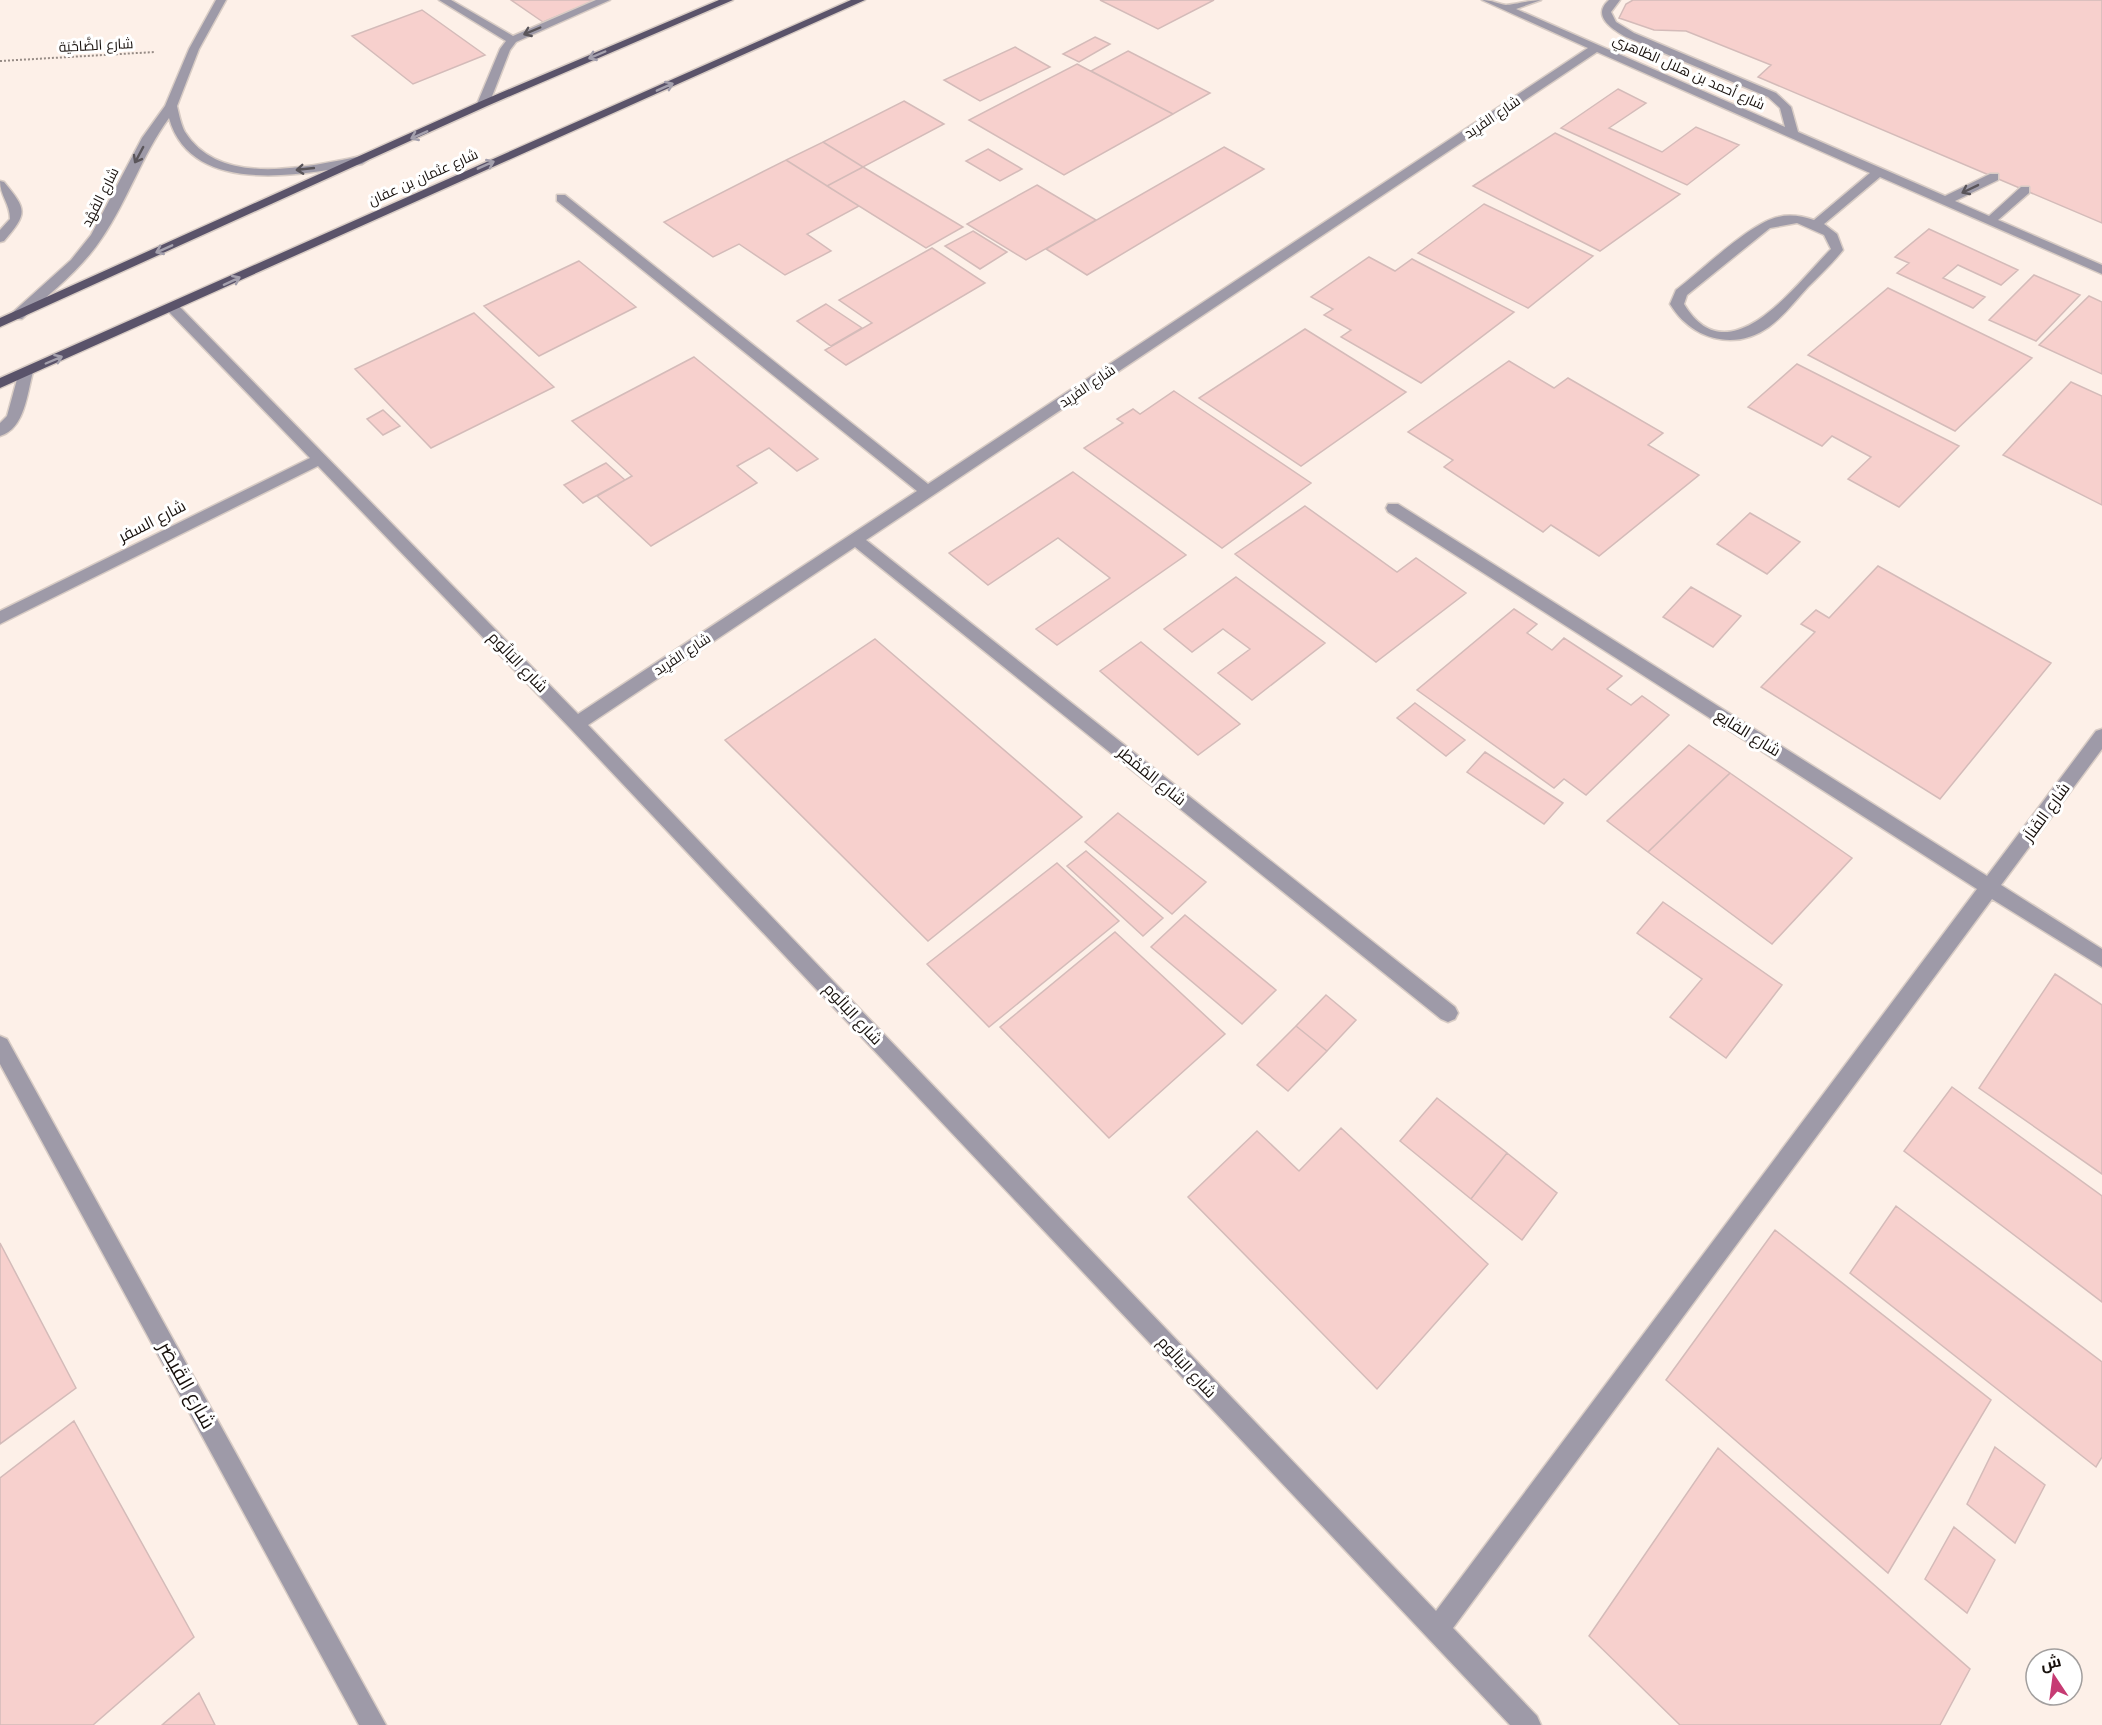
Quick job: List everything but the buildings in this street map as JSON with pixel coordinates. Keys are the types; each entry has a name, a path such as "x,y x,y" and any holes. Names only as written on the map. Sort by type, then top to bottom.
{"main road":[{"path":"0,322 483,104 728,0"},
{"name":"شارع عثمان بن عفان","path":"0,383 173,308 418,195 860,0"}],"street":[{"name":"شارع الفَهْد","path":"17,316 76,262 98,236 148,138 171,106 194,50 221,0"},
{"path":"444,0 512,40"},
{"path":"483,104 505,49 512,40 605,0"},
{"name":"شارع أحمد بن هلال الظاهري","path":"1487,0 2102,270"},
{"path":"1506,8 1536,0"},
{"path":"1615,0 1607,7 1606,12 1612,24 1630,34 1772,94 1785,107 1793,134"},
{"name":"شارع الفَرِيد","path":"577,724 1596,48"},
{"path":"171,106 180,134 193,150 215,164 256,172 327,166 362,160"},
{"path":"1816,224 1878,172"},
{"path":"1945,201 1994,177"},
{"path":"0,185 16,205 16,219 0,238"},
{"path":"1990,221 2025,190"},
{"path":"561,198 928,492"},
{"path":"1789,219 1816,224 1829,232 1837,241 1837,250 1755,332 1739,336 1718,335 1697,328 1682,316 1677,304 1681,293 1766,225 1789,219"},
{"name":"شارع البَالُوم","path":"173,308 577,724 1528,1725"},
{"path":"0,431 14,418 26,372"},
{"name":"شارع السفر","path":"0,618 321,458"},
{"name":"شارع الفايع","path":"1393,508 2102,959"},
{"name":"شارع المُمْطِر","path":"855,539 1448,1013"},
{"name":"شارع الفَناَر","path":"1437,1630 2102,736"},
{"name":"شارع القَيصَر","path":"0,1045 373,1725"}],"path":[{"name":"شارع الضَّاحْيَة","path":"0,61 194,50"}]}
